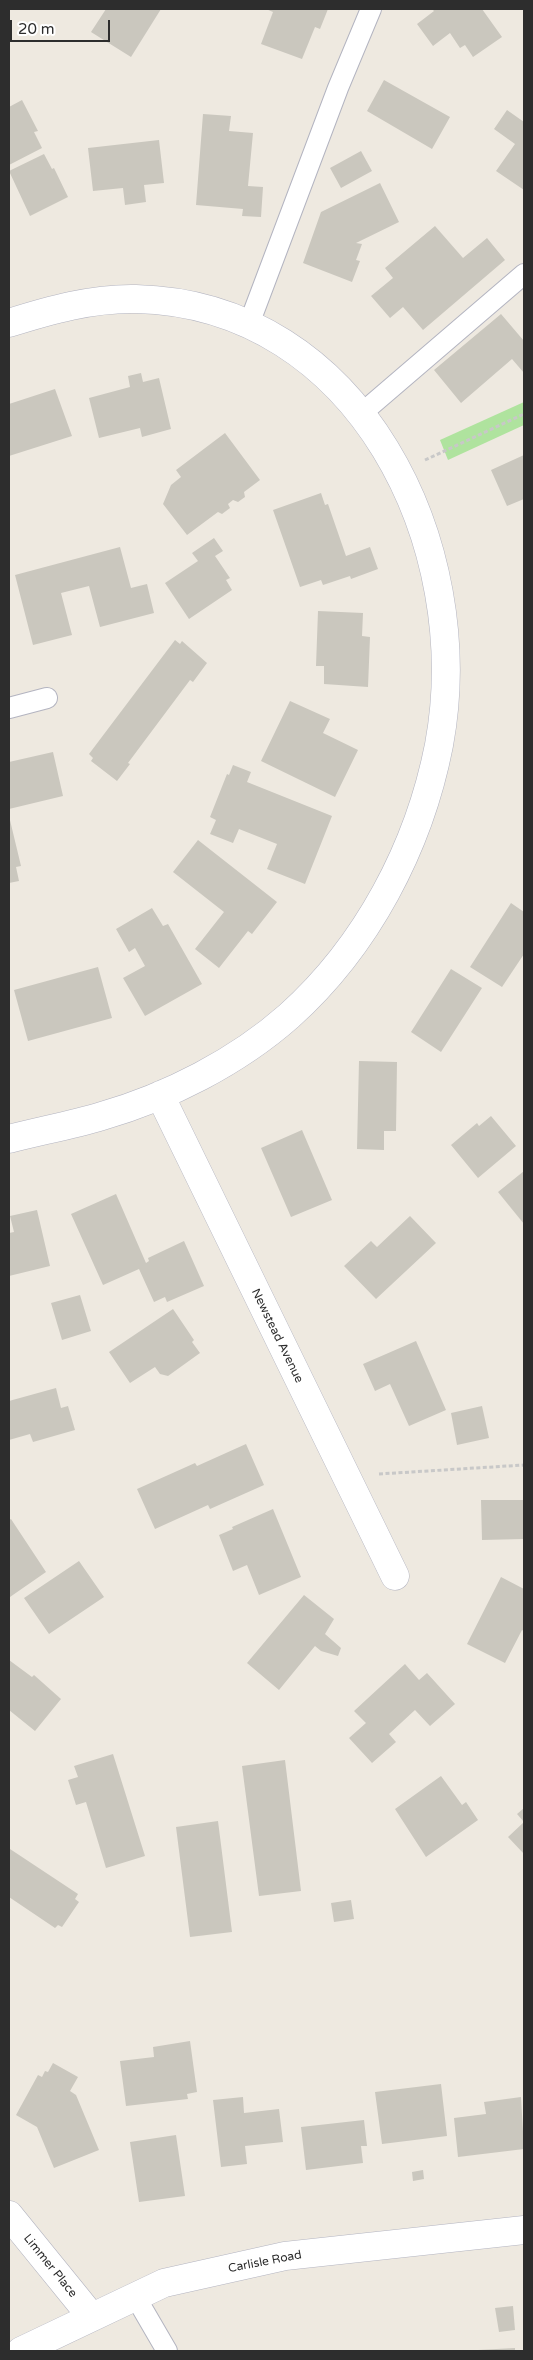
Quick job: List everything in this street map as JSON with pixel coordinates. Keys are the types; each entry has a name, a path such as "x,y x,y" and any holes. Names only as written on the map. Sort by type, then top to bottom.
{"street":[{"path":"9,323 46,311 96,301 137,299 180,304 214,312 249,324 275,338 303,358 337,386 362,413 382,440 399,471 416,511 433,562 442,614 445,675 439,743 423,809 401,864 370,920 334,969 288,1017 231,1058 160,1095 102,1116 9,1139"},
{"name":"Newstead Avenue","path":"160,1095 395,1576"},
{"name":"Limmer Place","path":"9,2215 91,2316"},
{"name":"Carlisle Road","path":"21,2351 164,2282 285,2256 524,2230"}],"lane":[{"path":"249,324 338,88 371,9"},
{"path":"362,413 524,274"},
{"path":"9,708 47,698"},
{"path":"135,2296 167,2351"}],"path":[{"path":"399,471 524,414"},
{"path":"346,1476 524,1465"}],"green space":[{"path":"524,402 524,425 448,460 440,440"}],"building":[{"path":"106,9 161,9 131,57 91,32"},
{"path":"266,9 328,9 320,29 315,27 302,59 261,44 273,12"},
{"path":"432,9 482,9 502,37 473,57 465,45 460,48 450,33 433,46 417,24 434,11"},
{"path":"384,80 450,117 432,149 367,111"},
{"path":"22,100 38,131 34,132 42,148 9,165 9,107"},
{"path":"507,110 524,122 524,190 496,171 515,144 494,129"},
{"path":"203,114 231,116 229,131 253,133 248,186 263,187 261,217 242,216 243,209 196,205"},
{"path":"159,140 164,183 144,185 146,202 125,205 123,188 93,191 88,148"},
{"path":"361,151 372,171 341,188 330,168"},
{"path":"44,154 52,169 54,168 68,197 30,216 9,171"},
{"path":"380,183 399,222 356,243 362,244 356,260 360,261 352,282 303,263 321,212"},
{"path":"435,226 463,258 487,238 505,260 423,330 403,307 390,318 371,296 393,278 385,268"},
{"path":"501,314 524,341 524,373 512,359 461,403 434,370"},
{"path":"141,373 143,382 159,378 171,429 142,437 140,428 99,438 89,398 130,387 128,376"},
{"path":"55,389 72,436 9,456 9,404"},
{"path":"225,433 260,480 244,492 245,497 238,502 233,500 228,504 230,508 222,514 218,512 187,535 163,504 171,485 181,477 176,470"},
{"path":"524,455 524,499 507,506 491,470"},
{"path":"321,493 325,505 328,504 346,556 370,547 378,569 351,579 350,576 323,585 321,580 300,587 273,510"},
{"path":"214,538 223,551 215,556 230,578 226,580 232,590 189,619 165,583 198,561 192,553"},
{"path":"120,547 131,588 147,584 154,613 100,627 89,586 61,593 72,635 33,645 15,575"},
{"path":"318,611 363,613 362,636 370,637 368,687 324,684 324,666 316,666"},
{"path":"175,640 180,644 182,641 207,663 193,682 190,680 128,763 130,764 117,781 91,761 93,758 89,754"},
{"path":"290,701 330,719 323,733 358,750 335,797 261,761"},
{"path":"53,752 63,796 9,809 9,762"},
{"path":"233,765 251,772 247,782 332,816 305,884 267,869 277,844 239,829 233,843 210,834 216,820 210,817 227,774 229,775"},
{"path":"9,816 21,866 16,867 19,881 9,883"},
{"path":"198,840 277,902 252,934 248,931 219,968 195,949 224,912 173,872"},
{"path":"511,903 524,912 524,954 502,987 470,967"},
{"path":"152,908 163,926 168,924 202,984 145,1016 123,978 145,966 135,948 129,952 116,929"},
{"path":"98,967 112,1018 28,1041 14,990"},
{"path":"451,969 482,988 441,1052 411,1032"},
{"path":"359,1061 397,1062 396,1131 384,1131 384,1150 357,1149"},
{"path":"491,1116 516,1146 478,1178 451,1145 477,1123 479,1126"},
{"path":"302,1130 332,1200 291,1217 261,1148"},
{"path":"524,1171 524,1224 498,1192"},
{"path":"116,1194 146,1263 149,1261 148,1258 184,1241 204,1286 167,1302 165,1297 154,1302 139,1269 103,1285 71,1214"},
{"path":"37,1210 50,1266 9,1276 9,1233 14,1232 10,1216"},
{"path":"410,1216 436,1243 376,1299 344,1266 371,1241 377,1247"},
{"path":"80,1295 91,1331 62,1340 51,1303"},
{"path":"173,1309 194,1340 192,1342 200,1353 168,1376 160,1374 155,1367 130,1383 109,1352"},
{"path":"416,1341 446,1410 409,1426 390,1384 375,1391 363,1364"},
{"path":"56,1388 61,1408 68,1406 75,1430 33,1442 30,1434 9,1440 9,1401"},
{"path":"482,1406 489,1438 457,1445 451,1413"},
{"path":"246,1444 264,1485 210,1509 208,1505 155,1529 137,1489 195,1463 197,1466"},
{"path":"481,1500 524,1500 524,1539 482,1540"},
{"path":"273,1509 301,1577 259,1595 247,1565 233,1571 219,1535 233,1529 232,1527"},
{"path":"11,1519 46,1572 10,1597 9,1520"},
{"path":"79,1561 104,1597 49,1634 24,1598"},
{"path":"501,1577 524,1589 524,1631 522,1630 505,1663 467,1644"},
{"path":"304,1595 334,1619 325,1634 341,1648 338,1656 321,1651 315,1646 279,1690 247,1663"},
{"path":"9,1660 32,1677 34,1675 61,1699 35,1731 9,1710"},
{"path":"405,1664 419,1680 427,1673 455,1704 430,1726 415,1710 389,1734 396,1742 372,1763 349,1738 366,1723 354,1711"},
{"path":"113,1754 145,1856 106,1868 86,1802 76,1805 68,1780 78,1777 74,1766"},
{"path":"285,1760 301,1891 259,1896 242,1766"},
{"path":"441,1776 462,1805 466,1802 478,1820 426,1857 395,1809"},
{"path":"524,1808 524,1822 517,1814"},
{"path":"218,1821 232,1932 190,1937 176,1827"},
{"path":"524,1822 524,1854 508,1837"},
{"path":"10,1849 78,1894 75,1899 79,1902 62,1927 58,1925 55,1928 9,1897"},
{"path":"351,1900 354,1919 334,1922 331,1903"},
{"path":"190,2041 197,2092 187,2094 188,2099 126,2106 120,2061 154,2057 153,2047"},
{"path":"53,2063 78,2077 70,2091 76,2095 99,2150 54,2168 37,2127 16,2115 38,2075 42,2077 45,2071 48,2072"},
{"path":"441,2084 447,2136 382,2144 375,2092"},
{"path":"243,2097 244,2113 279,2109 283,2142 245,2146 247,2164 221,2167 213,2100"},
{"path":"521,2097 524,2149 458,2157 454,2118 486,2114 484,2102"},
{"path":"364,2120 367,2146 361,2146 363,2163 306,2170 301,2127"},
{"path":"176,2135 185,2196 139,2202 130,2142"},
{"path":"423,2170 424,2179 413,2181 412,2172"},
{"path":"513,2306 515,2330 499,2332 495,2308"},
{"path":"515,2348 515,2351 478,2351 478,2350"}]}
